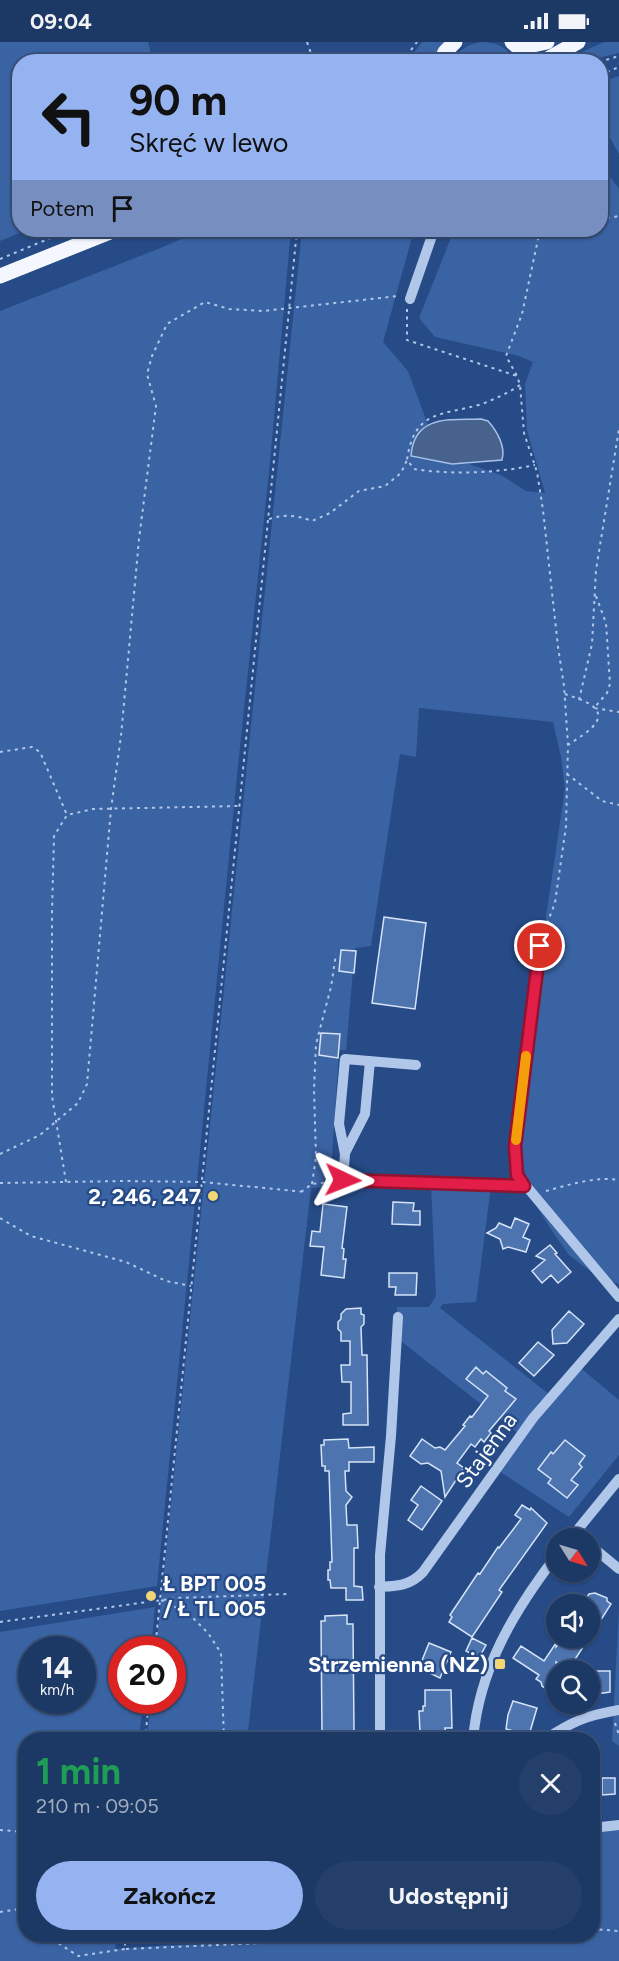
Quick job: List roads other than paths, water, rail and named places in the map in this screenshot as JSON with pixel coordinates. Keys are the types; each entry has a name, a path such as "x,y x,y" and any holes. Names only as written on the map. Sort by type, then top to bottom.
{"main road":[{"path":"444,54 455,42"},
{"path":"519,51 547,42"},
{"path":"556,54 578,42"},
{"path":"0,276 98,237"}],"street":[{"path":"410,299 432,237"},
{"path":"540,946 515,1146 517,1175 619,1297"},
{"path":"416,1065 345,1059 339,1124 345,1154 343,1180 528,1190"},
{"path":"345,1154 364,1114 369,1061"},
{"path":"380,1732 380,1555 391,1436 398,1317"},
{"name":"Stajenna","path":"379,1587 403,1586 415,1581 533,1418 619,1319"},
{"path":"582,1528 619,1479"},
{"path":"600,1553 619,1569"},
{"path":"474,1732 477,1705 492,1658 521,1606 546,1570"},
{"path":"555,1732 584,1717 619,1710"},
{"path":"600,1827 619,1825"}],"place":[{"name":"2, 246, 247","path":"213,1196"},
{"name":"Ł BPT 005 / Ł TL 005","path":"151,1596"},
{"name":"Strzemienna (NŻ)","path":"500,1664"}]}
